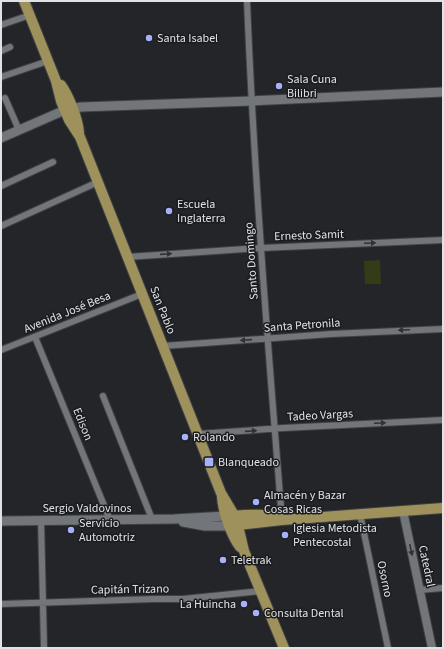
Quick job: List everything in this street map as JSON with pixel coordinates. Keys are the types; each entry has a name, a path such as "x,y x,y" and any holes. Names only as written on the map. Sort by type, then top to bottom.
{"main road":[{"name":"San Pablo","path":"24,1 56,81 61,101 69,109 69,120 80,137 232,521 284,648"},
{"path":"1,138 69,109 81,106 443,92"},
{"path":"232,521 282,520 443,508"},
{"name":"Sergio Valdovinos","path":"1,521 174,519 232,521"}],"street":[{"name":"Santo Domingo","path":"247,1 251,100 282,520"},
{"path":"1,26 30,15"},
{"path":"1,51 10,47"},
{"path":"1,77 48,61"},
{"path":"5,98 19,130"},
{"path":"1,186 53,162"},
{"path":"1,226 98,182"},
{"name":"Ernesto Samit","path":"128,257 261,248 443,240"},
{"name":"Avenida José Besa","path":"1,350 142,294"},
{"name":"Santa Petronila","path":"163,346 268,338 443,329"},
{"name":"Edison","path":"35,337 110,520"},
{"path":"103,396 152,519"},
{"name":"Tadeo Vargas","path":"198,434 443,420"},
{"name":"Catedral","path":"403,511 432,648"},
{"name":"Osorno","path":"360,514 388,648"},
{"path":"41,520 44,648"},
{"path":"419,590 443,588"},
{"name":"Capitán Trizano","path":"1,604 188,598 260,591"}],"green space":[{"path":"380,260 381,284 365,284 364,261"}],"place":[{"name":"Santa Isabel","path":"149,38"},
{"name":"Sala Cuna Bilibri","path":"279,86"},
{"name":"Escuela Inglaterra","path":"169,211"},
{"name":"Rolando","path":"185,437"},
{"name":"Blanqueado","path":"209,462"},
{"name":"Almacén y Bazar Cosas Ricas","path":"256,502"},
{"name":"Servicio Automotriz","path":"71,530"},
{"name":"Iglesia Metodista Pentecostal","path":"285,535"},
{"name":"Teletrak","path":"223,560"},
{"name":"La Huincha","path":"244,604"},
{"name":"Consulta Dental","path":"256,613"}]}
